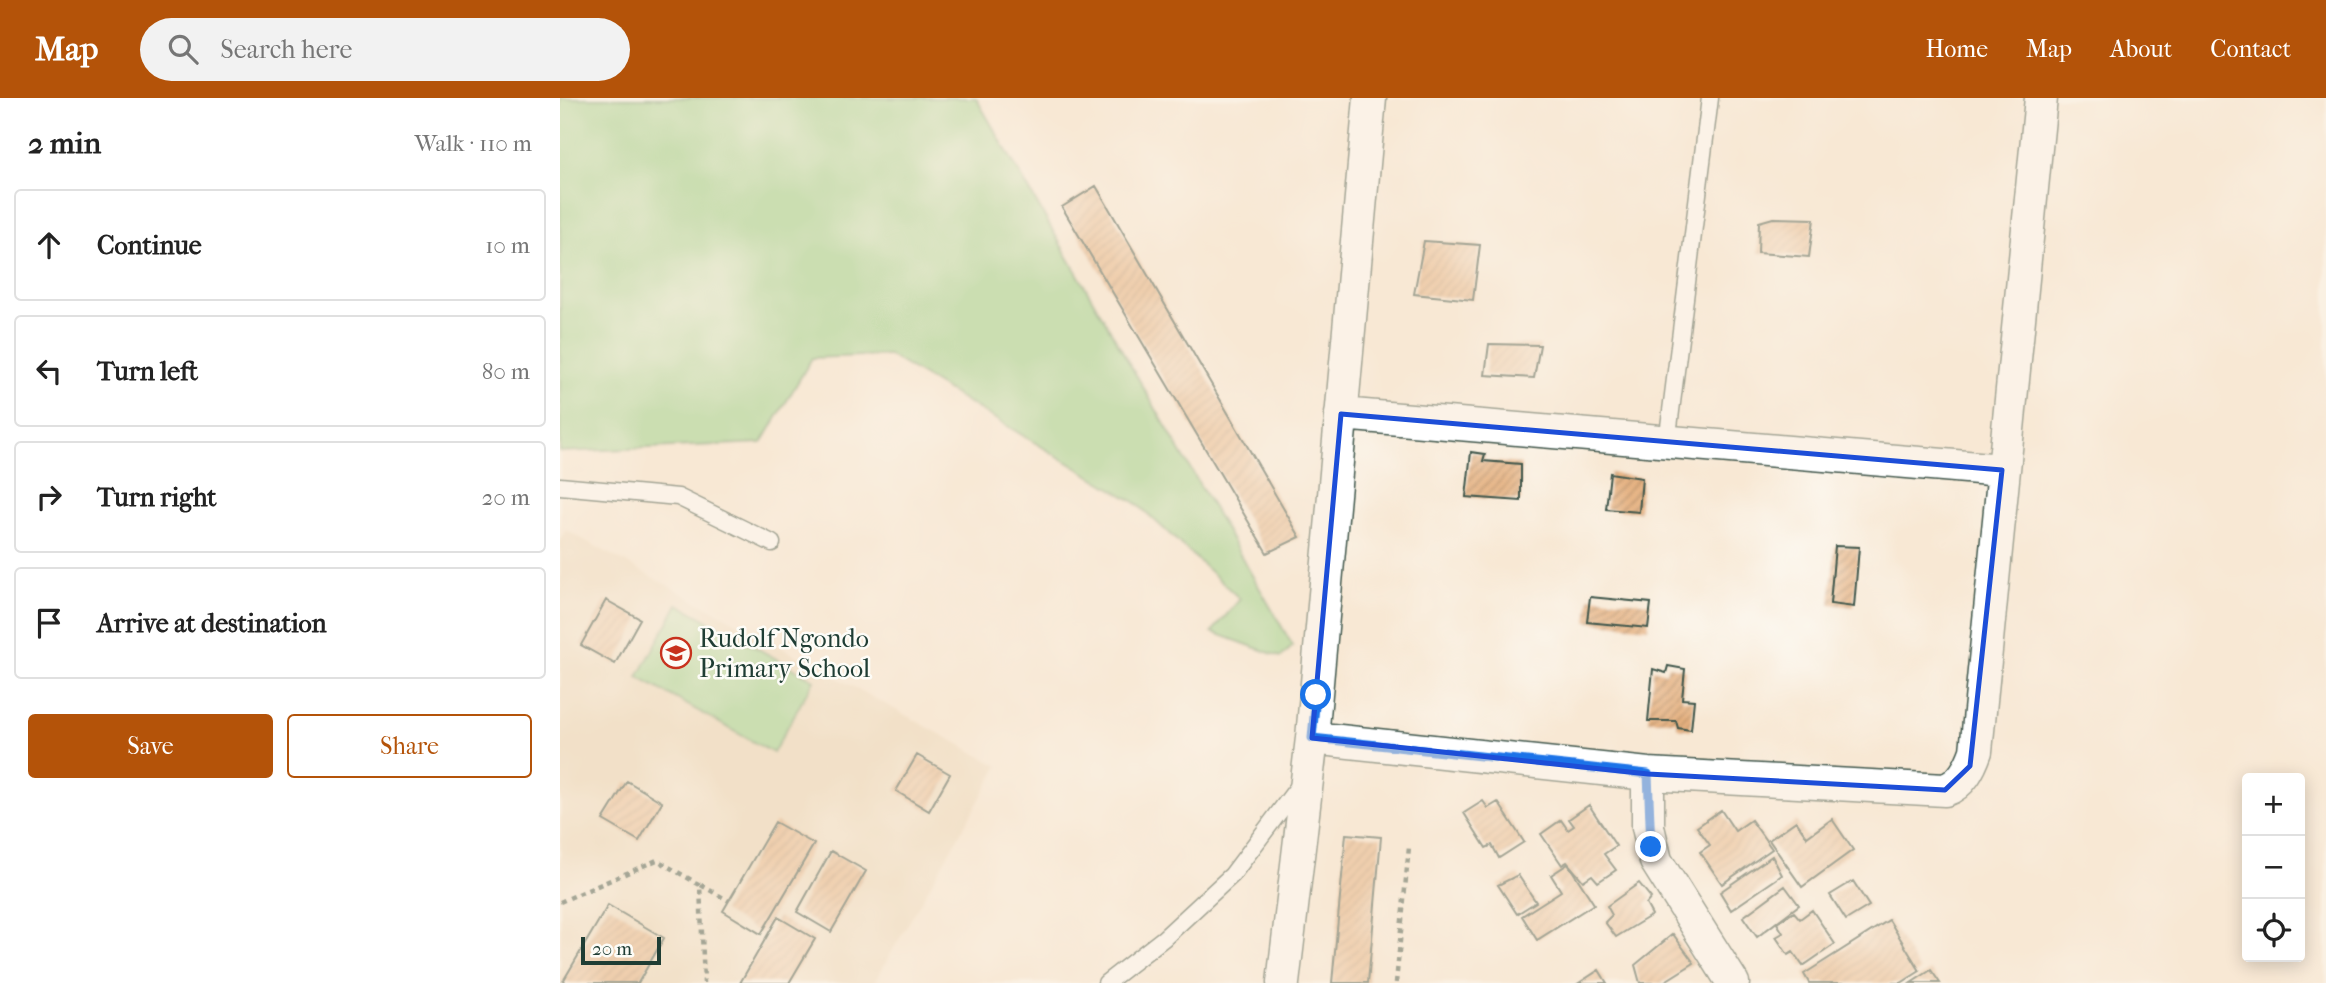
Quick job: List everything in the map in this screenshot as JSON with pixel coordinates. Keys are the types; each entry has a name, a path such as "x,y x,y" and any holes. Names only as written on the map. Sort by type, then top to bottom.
{"street":[{"path":"1283,983 1312,738 1370,98"},
{"path":"1312,738 1648,774 1945,790 1953,787 1970,766 1976,751 2041,98"},
{"path":"1341,414 2002,470"},
{"path":"1648,774 1648,827 1656,861 1732,983"}],"lane":[{"path":"1667,443 1710,98"},
{"path":"560,486 678,497 772,543"},
{"path":"1106,983 1164,938 1232,875 1308,773"}],"path":[{"path":"1396,983 1409,847"},
{"path":"560,902 657,860 729,901"},
{"path":"700,885 704,983"}],"highlighted area":[{"path":"1341,414 2002,470 1970,766 1945,790 1648,774 1312,738"}],"shaded area":[{"name":"Rudolf Ngondo Primary School","path":"566,530 999,766 874,983 560,983 560,540"}],"green space":[{"path":"560,98 976,98 1293,646 1281,657 1212,632 1240,599 1136,503 888,355 812,358 762,443 560,452"},
{"path":"678,604 814,680 773,753 638,677"}],"building":[{"path":"1096,186 1300,537 1267,553 1062,207"},
{"path":"1773,218 1814,219 1809,257 1758,253 1759,222"},
{"path":"1424,241 1480,245 1473,300 1414,294"},
{"path":"1489,344 1540,345 1534,378 1485,375"},
{"path":"1471,452 1485,454 1483,461 1521,464 1521,501 1466,497"},
{"path":"1610,473 1642,478 1639,512 1606,509"},
{"path":"1835,546 1859,547 1854,607 1830,604"},
{"path":"1590,597 1651,603 1648,628 1587,622"},
{"path":"606,600 640,619 615,664 581,645"},
{"path":"1668,666 1685,669 1682,699 1694,700 1691,730 1678,728 1676,721 1648,721 1653,669 1666,673"},
{"path":"917,755 950,774 929,811 896,791"},
{"path":"627,781 662,802 639,841 603,820"},
{"path":"1483,801 1488,808 1498,802 1524,842 1499,858 1492,845 1486,848 1464,813"},
{"path":"1589,805 1616,846 1604,854 1616,870 1598,882 1592,875 1583,881 1567,862 1562,865 1541,834 1561,820 1568,830 1574,826 1569,819"},
{"path":"1721,810 1735,831 1751,820 1772,849 1722,884 1700,852 1710,845 1697,827"},
{"path":"1832,819 1853,850 1802,887 1769,840 1796,821 1807,837"},
{"path":"775,822 814,844 761,934 723,911"},
{"path":"1346,834 1381,837 1368,983 1332,983"},
{"path":"831,851 866,871 831,932 797,912"},
{"path":"1772,856 1782,875 1731,910 1720,892"},
{"path":"1568,864 1594,904 1537,940 1522,916 1561,891 1551,875"},
{"path":"1518,875 1536,902 1517,914 1498,885"},
{"path":"1853,881 1869,906 1846,920 1830,895"},
{"path":"1639,883 1651,898 1646,904 1652,915 1616,937 1605,922 1612,915 1607,906"},
{"path":"1785,886 1799,905 1757,937 1743,917"},
{"path":"608,905 664,938 638,983 562,983"},
{"path":"1812,910 1835,944 1803,966 1793,952 1788,955 1776,937 1783,933 1777,923 1794,912 1800,919"},
{"path":"778,917 815,939 789,983 740,983"},
{"path":"1889,920 1920,971 1901,983 1809,983 1804,974"},
{"path":"1673,934 1694,963 1662,983 1640,983 1635,965"},
{"path":"1599,970 1607,983 1579,983"},
{"path":"1931,970 1940,983 1911,983"}],"place":[{"name":"Rudolf Ngondo Primary School","path":"676,653"}],"route":[{"path":"1316,695 1312,738 1648,774 1648,827 1651,847"}]}
